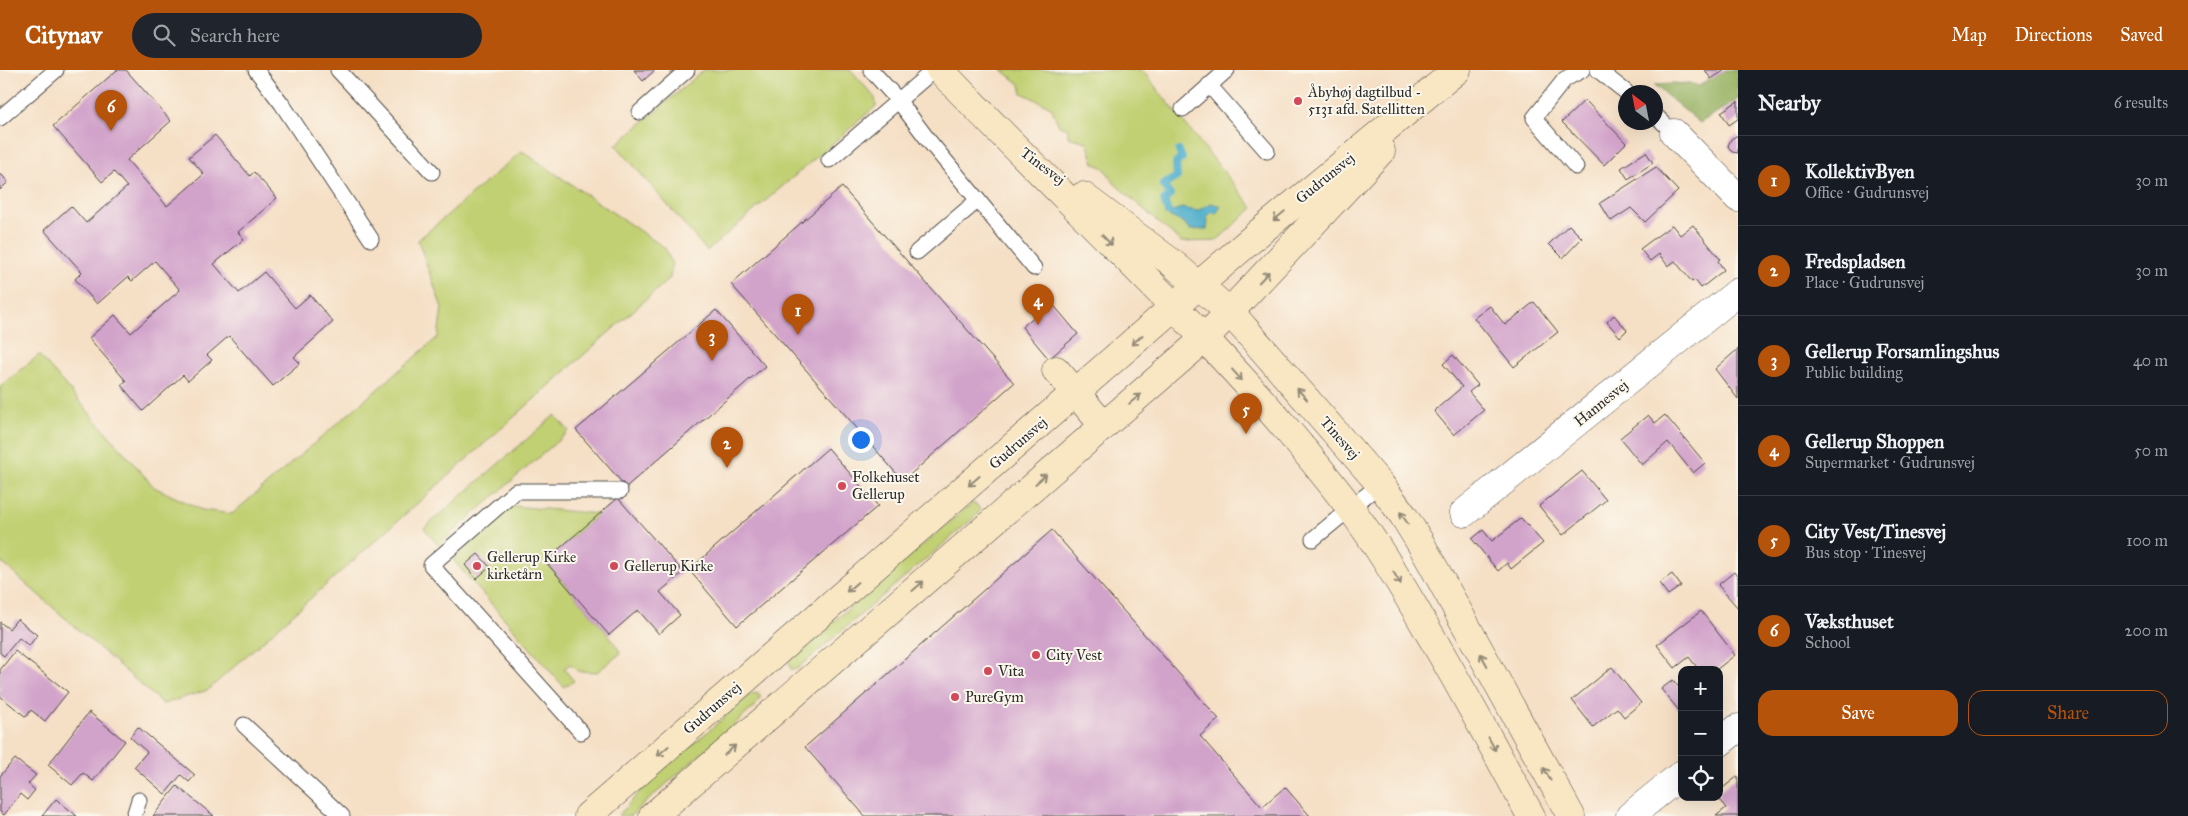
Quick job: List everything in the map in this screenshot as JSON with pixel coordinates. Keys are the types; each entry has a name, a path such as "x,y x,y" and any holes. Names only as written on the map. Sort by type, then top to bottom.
{"street":[{"name":"Tinesvej","path":"940,70 1204,339 1272,414 1350,509 1394,572 1469,701 1531,816"},
{"name":"Gudrunsvej","path":"588,816 1261,231 1455,72"},
{"name":"Gudrunsvej","path":"653,816 1204,339 1231,313 1455,72"},
{"path":"1665,124 1738,198"},
{"name":"Tinesvej","path":"1012,143 1200,285 1231,313 1380,484 1421,544 1572,816"},
{"name":"Hannesvej","path":"1464,513 1738,292"},
{"path":"1056,370 1104,426"},
{"path":"762,665 790,697"},
{"path":"1723,740 1738,728"},
{"path":"1630,816 1678,777"}],"lane":[{"path":"0,118 56,70"},
{"path":"256,70 282,104 370,239"},
{"path":"338,70 432,172"},
{"path":"640,112 687,70"},
{"path":"871,70 898,100 1034,268"},
{"path":"829,160 934,70"},
{"path":"1183,109 1227,70"},
{"path":"1576,167 1534,118 1565,79 1582,70"},
{"path":"1598,70 1618,86"},
{"path":"1209,85 1267,151"},
{"path":"917,252 978,200"},
{"path":"1313,539 1380,484"},
{"path":"582,732 430,565 516,491 620,491"},
{"path":"244,725 342,816"},
{"path":"134,816 139,800"}],"green space":[{"path":"704,70 851,70 875,98 876,106 707,251 616,145"},
{"path":"1002,70 1142,70 1253,208 1216,241 1181,242 1115,184 1105,169 1094,163 1087,142 1068,137 1068,128 1059,126 1051,107 1022,93 1020,84"},
{"path":"1724,70 1738,70 1738,99 1700,123 1663,92 1663,85 1654,85 1689,83 1699,86"},
{"path":"522,151 665,248 672,264 670,278 208,690 163,704 0,561 0,387 39,355 154,487 202,510 232,514 438,337 442,308 418,240"},
{"path":"555,415 569,431 438,545 424,528"},
{"path":"972,503 977,505 980,510 976,516 797,669 791,669 789,663 792,657"},
{"path":"513,506 599,514 545,561 609,635 621,653 597,672 577,671 570,664 564,669 574,681 564,687 453,560"},
{"path":"752,693 759,694 761,698 754,707 630,816 618,816 643,788"}],"water":[{"path":"1211,203 1221,206 1216,214 1212,212 1207,217 1207,229 1190,230 1184,223 1164,214 1182,208 1197,211"}],"building":[{"path":"117,70 126,70 171,121 127,160 167,206 204,174 189,157 215,135 250,176 254,172 277,198 238,232 244,239 214,264 239,293 264,272 295,308 310,295 333,322 294,357 300,363 273,386 229,336 207,355 212,360 188,381 183,375 143,411 121,385 126,381 89,338 115,315 131,333 180,290 155,261 132,281 128,277 97,304 75,279 82,272 44,230 71,206 86,223 127,187 114,172 102,182 53,126"},
{"path":"634,70 655,70 643,81"},
{"path":"1705,70 1725,70 1711,79"},
{"path":"1585,100 1626,143 1604,165 1562,122"},
{"path":"1738,101 1738,119 1729,125 1721,112"},
{"path":"1738,135 1738,153 1732,152 1728,146 1731,139"},
{"path":"1646,152 1653,163 1628,179 1621,168"},
{"path":"1656,167 1678,191 1645,222 1631,208 1611,221 1600,203"},
{"path":"0,173 8,182 0,190"},
{"path":"842,187 1014,383 903,481 731,284"},
{"path":"1569,225 1582,238 1563,258 1549,244"},
{"path":"1672,225 1680,235 1693,225 1720,259 1718,261 1724,270 1701,288 1695,280 1692,282 1675,261 1668,266 1659,254 1650,261 1640,249"},
{"path":"1051,302 1078,334 1049,359 1022,327"},
{"path":"1534,302 1558,332 1514,367 1474,318 1490,306 1505,325"},
{"path":"716,310 765,366 626,487 576,430"},
{"path":"1614,315 1627,330 1620,337 1607,322"},
{"path":"1738,349 1738,399 1715,369"},
{"path":"1453,355 1478,385 1469,392 1484,410 1454,435 1434,411 1462,387 1443,364"},
{"path":"1648,415 1655,423 1665,415 1705,463 1693,473 1668,442 1642,465 1620,438"},
{"path":"828,448 878,506 737,626 689,570"},
{"path":"1582,471 1606,500 1563,535 1539,506"},
{"name":"Gellerup Kirke","path":"618,498 683,572 660,592 680,615 659,634 638,610 609,635 545,561"},
{"path":"1521,518 1543,543 1511,569 1507,563 1498,571 1472,539 1483,530 1492,541"},
{"name":"City Vest","path":"1052,530 1219,719 1200,736 1262,807 1285,787 1310,816 865,816 805,747"},
{"name":"Gellerup Kirke kirketårn","path":"478,554 490,567 476,579 465,565"},
{"path":"1734,572 1738,577 1738,608 1718,585"},
{"path":"1672,574 1681,586 1668,595 1659,583"},
{"path":"1701,611 1735,655 1721,666 1696,666 1689,657 1675,668 1657,645"},
{"path":"17,619 37,635 29,646 19,638 4,656 0,653 0,622 9,629"},
{"path":"15,651 68,692 45,721 31,710 26,717 0,696 0,670"},
{"path":"1612,667 1641,703 1624,717 1617,708 1593,727 1572,700"},
{"path":"1673,680 1678,686 1678,709 1661,689"},
{"path":"89,712 125,741 93,781 83,773 72,785 48,765"},
{"path":"138,727 195,775 189,782 181,775 165,794 134,767 147,752 130,737"},
{"path":"15,759 36,775 28,784 35,790 27,800 20,794 4,815 0,812 0,776"},
{"path":"1738,776 1738,816 1716,816 1726,808 1720,801 1723,801 1723,788"},
{"path":"177,786 214,816 153,816"},
{"path":"56,799 77,816 42,816"}],"waterway":[{"path":"1168,212 1164,201 1170,195 1163,185 1177,177 1176,163 1182,158 1179,151"}],"place":[{"name":"Åbyhøj dagtilbud - 5131 afd. Satellitten","path":"1298,101"},
{"name":"Væksthuset","path":"111,131"},
{"name":"Gellerup Shoppen","path":"1038,325"},
{"name":"KollektivByen","path":"798,335"},
{"name":"Gellerup Forsamlingshus","path":"712,361"},
{"name":"City Vest/Tinesvej","path":"1246,434"},
{"name":"Fredspladsen","path":"727,468"},
{"name":"Folkehuset Gellerup","path":"842,486"},
{"name":"Gellerup Kirke kirketårn","path":"477,566"},
{"name":"Gellerup Kirke","path":"614,566"},
{"name":"City Vest","path":"1036,655"},
{"name":"Vita","path":"988,671"},
{"name":"PureGym","path":"955,697"}]}
